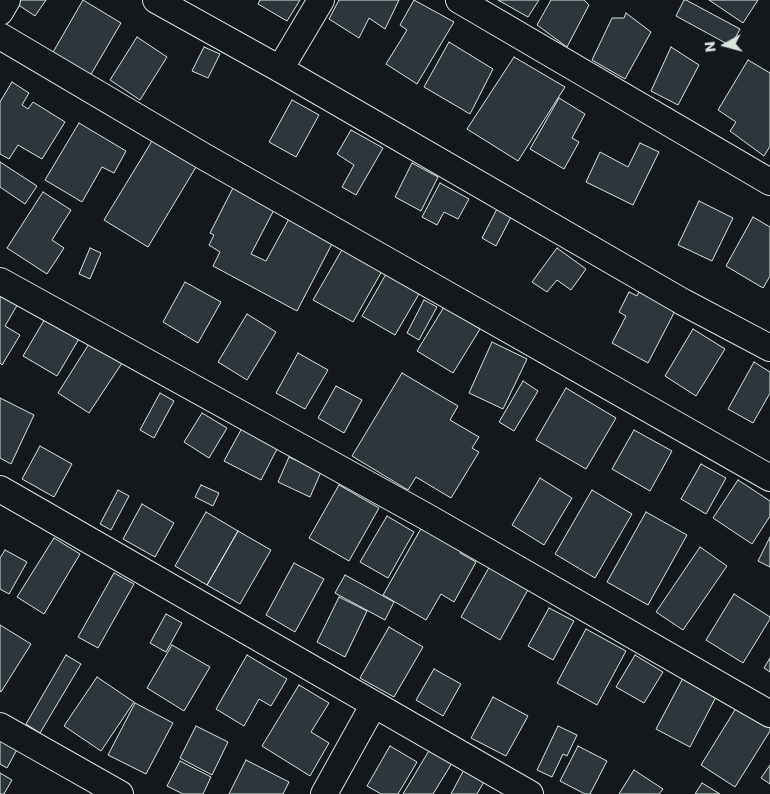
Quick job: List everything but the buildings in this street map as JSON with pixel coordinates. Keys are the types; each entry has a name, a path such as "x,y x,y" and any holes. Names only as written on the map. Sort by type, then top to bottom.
{"street":[{"path":"0,12 7,0"},
{"path":"156,0 280,69 683,302 770,348"},
{"path":"280,69 321,0"},
{"path":"459,0 770,182"},
{"path":"0,36 203,156 770,478"},
{"path":"0,281 427,517 770,714"},
{"path":"0,489 530,794"},
{"path":"324,794 374,704"},
{"path":"0,726 120,794"}]}
